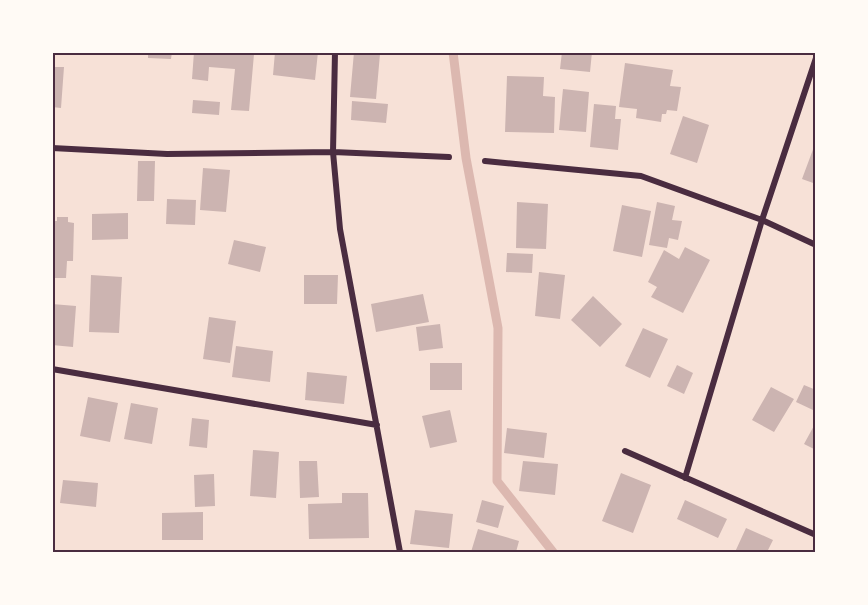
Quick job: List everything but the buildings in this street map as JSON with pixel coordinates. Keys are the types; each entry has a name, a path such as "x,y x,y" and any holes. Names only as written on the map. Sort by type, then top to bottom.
{"street":[{"path":"335,52 333,152 340,229 400,552"},
{"path":"685,478 762,220 816,58"},
{"path":"52,148 167,154 333,152 449,157"},
{"path":"485,161 641,176 762,220 816,244"},
{"path":"52,369 377,425"},
{"path":"625,451 816,535"}],"waterway":[{"path":"453,52 466,158 498,328 497,481 553,552"}]}
